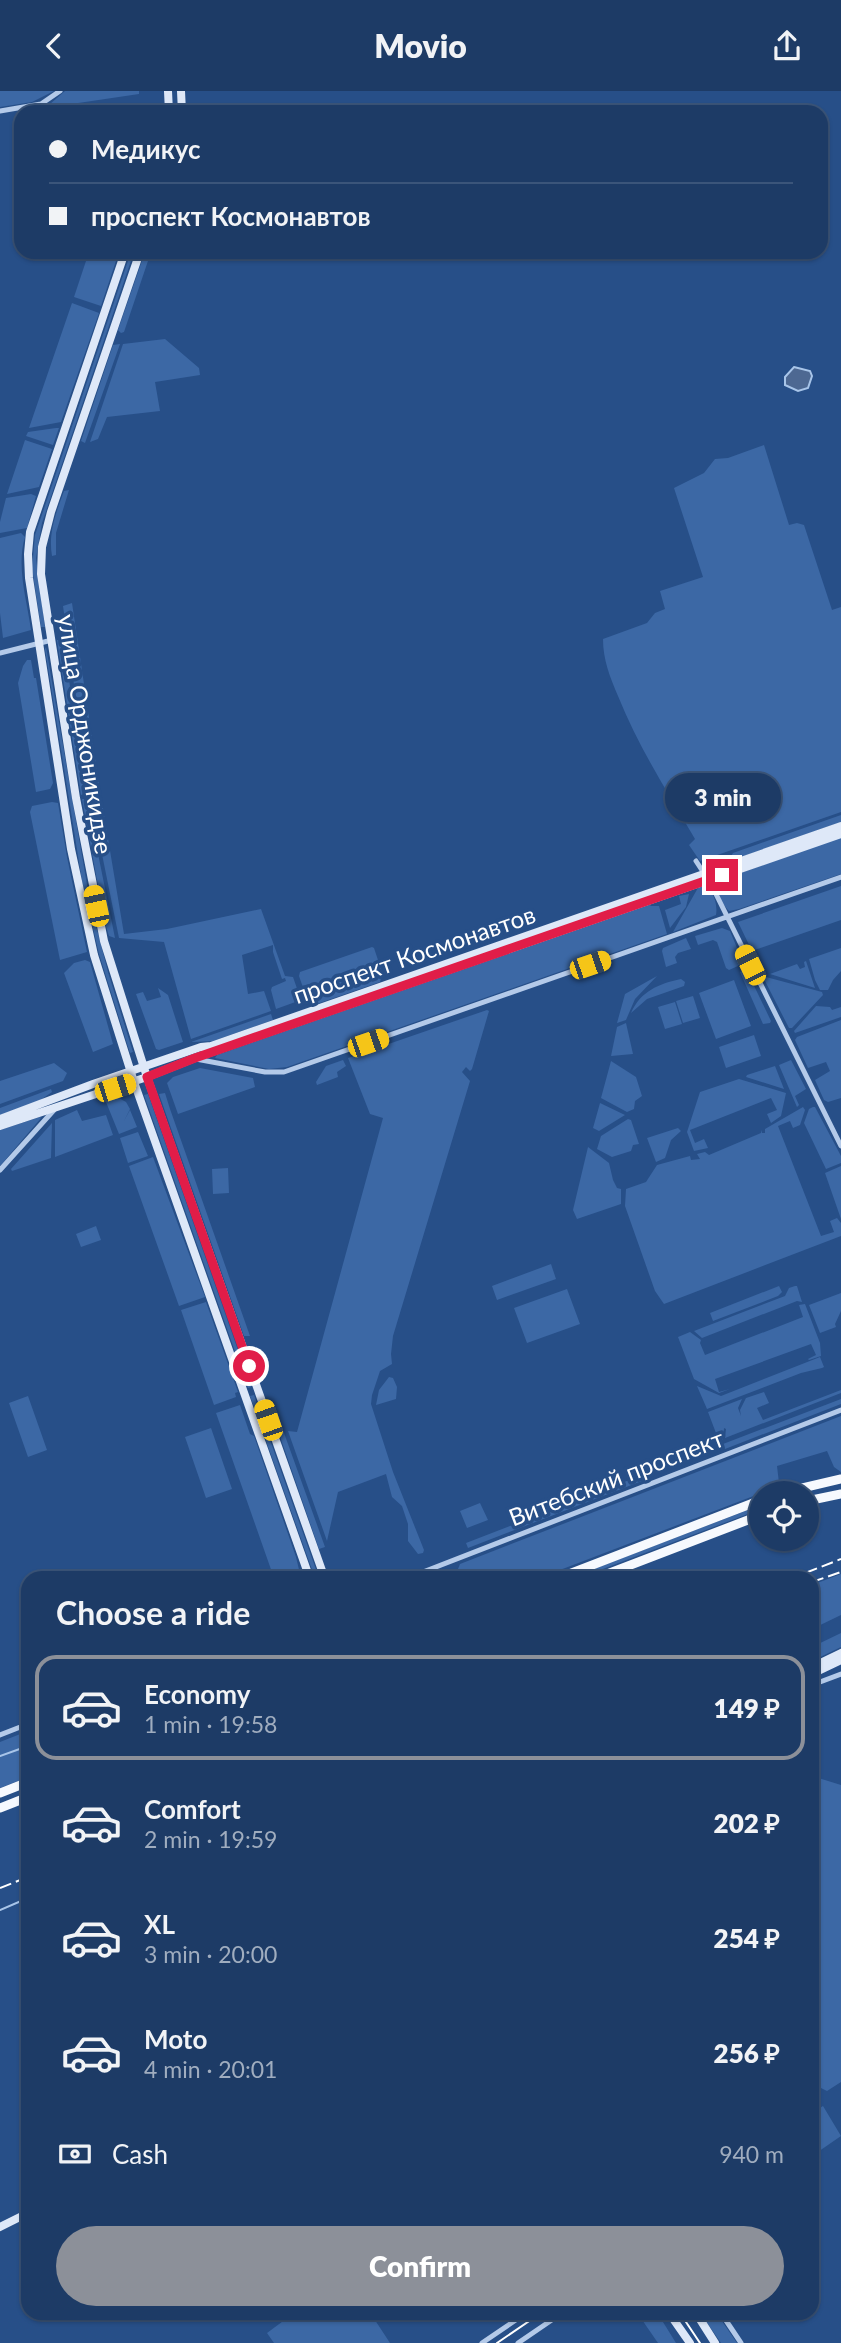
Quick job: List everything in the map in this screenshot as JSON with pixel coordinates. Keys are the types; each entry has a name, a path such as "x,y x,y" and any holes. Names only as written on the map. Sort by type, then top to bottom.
{"main road":[{"path":"819,1484 841,1479"},
{"path":"819,1499 841,1494"},
{"path":"577,1571 749,1505"},
{"path":"615,1571 749,1519"},
{"path":"0,1793 21,1785"},
{"path":"0,1808 21,1800"}],"street":[{"path":"35,105 60,91"},
{"name":"улица Орджоникидзе","path":"123,259 30,532 28,570 71,849 82,909 97,965 130,1071 307,1571"},
{"name":"улица Орджоникидзе","path":"138,259 43,541 41,574 76,798 96,906 111,967 147,1077 322,1571"},
{"path":"0,653 52,640"},
{"name":"проспект Космонавтов","path":"0,1126 134,1082 841,826"},
{"name":"проспект Космонавтов","path":"0,1119 144,1066 222,1042 707,876 841,834"},
{"path":"696,861 707,876 841,1146"},
{"path":"195,1058 265,1072 284,1072 841,877"},
{"path":"0,1170 55,1109"},
{"name":"Витебский проспект","path":"426,1571 841,1410"},
{"path":"819,1664 841,1653"},
{"path":"819,1671 841,1660"},
{"path":"819,1682 841,1674"},
{"path":"0,1735 21,1727"},
{"path":"0,2227 21,2216"},
{"path":"482,2343 516,2320"},
{"path":"518,2343 552,2320"},
{"path":"674,2320 688,2342"},
{"path":"700,2320 715,2343"},
{"path":"726,2320 741,2343"}],"shaded area":[{"path":"0,91 54,91 32,102 0,107"},
{"path":"65,91 139,91 139,94 65,105 50,104"},
{"path":"87,259 117,259 101,306 74,297"},
{"path":"129,259 132,259 42,523 36,558 45,627 41,627 32,568 35,535"},
{"path":"143,259 149,259 124,332 118,330"},
{"path":"72,303 99,313 61,422 29,428"},
{"path":"165,339 199,368 200,375 155,382 160,411 107,417 98,439 90,442 123,344"},
{"path":"120,344 85,443 81,441 113,345"},
{"path":"794,367 810,371 812,376 808,388 798,391 785,385 785,377"},
{"path":"59,428 53,445 26,436 28,432"},
{"path":"25,440 52,449 39,487 7,494"},
{"path":"764,445 789,525 804,525 832,610 841,607 841,812 700,861 689,845 695,839 626,715 612,682 603,639 647,623 655,613 665,609 660,591 703,577 674,488 704,473 715,459 728,458"},
{"path":"69,490 56,533 56,555 52,556 54,523 64,491"},
{"path":"31,494 36,496 27,528 0,533 6,498"},
{"path":"21,533 25,537 22,572 31,630 3,638 0,613 0,538"},
{"path":"72,603 100,792 89,792 63,606"},
{"path":"57,640 63,640 86,793 81,795"},
{"path":"46,647 90,902 133,1052 130,1053 99,954 82,881"},
{"path":"27,660 31,660 36,678 53,783 50,789 36,792 18,683"},
{"path":"101,797 124,934 167,929 261,909 285,976 293,977 301,1000 276,1009 272,987 286,981 285,978 282,979 273,945 242,955 248,994 264,991 271,1011 191,1039 164,942 119,938 91,800"},
{"path":"82,799 87,799 115,938 109,936 105,923"},
{"path":"58,803 87,952 60,960 30,812 32,806"},
{"path":"841,815 841,822 727,862 733,853"},
{"path":"841,837 841,874 739,909 729,911 721,900 721,880"},
{"path":"699,886 708,889 714,896 716,915 673,932"},
{"path":"841,886 841,920 752,951 738,922"},
{"path":"689,894 686,907 670,928 665,910 681,904 679,896"},
{"path":"649,904 659,906 667,934 287,1067 269,1069 215,1058 217,1055"},
{"path":"722,928 730,931 742,960 738,966 729,970 717,942 713,940 698,945 695,936"},
{"path":"686,938 691,949 678,953 675,957 677,963 666,967 663,948"},
{"path":"372,947 382,972 307,999 300,972"},
{"path":"841,948 841,971 828,990 820,990 809,959"},
{"path":"85,960 90,962 113,1044 93,1052 64,973 74,963"},
{"path":"806,961 815,988 770,974 797,964 800,969 805,967"},
{"path":"746,969 770,1023 763,1024 740,972"},
{"path":"382,974 380,982 311,1006 308,1001"},
{"path":"657,976 635,999 626,1020 617,1023 625,994"},
{"path":"766,977 822,992 823,995 789,1028 764,979"},
{"path":"681,979 685,982 684,986 647,999 631,1013 645,994 665,983"},
{"path":"734,980 751,1026 716,1039 699,993"},
{"path":"158,988 168,995 183,1042 159,1050 156,1049 136,994 143,992 147,1001 161,997"},
{"path":"693,996 700,1018 683,1023 676,1001"},
{"path":"675,1002 682,1024 665,1029 658,1007"},
{"path":"816,1006 830,1007 832,1010 841,1007 841,1017 795,1033 794,1031"},
{"path":"489,1011 472,1069 470,1071 466,1067 462,1072 470,1081 393,1336 392,1364 380,1371 372,1395 371,1404 393,1472 424,1550 418,1554 408,1541 408,1524 402,1506 392,1497 386,1474 338,1492 327,1541 288,1431 297,1432 383,1118 370,1114 348,1058"},
{"path":"271,1014 273,1020 213,1041 191,1042"},
{"path":"841,1020 841,1098 828,1102 824,1100 815,1080 830,1071 826,1062 808,1068 795,1040"},
{"path":"626,1023 633,1054 611,1056 617,1027"},
{"path":"754,1035 761,1056 726,1068 719,1047"},
{"path":"343,1060 346,1066 337,1072 338,1077 317,1085 316,1082 326,1066"},
{"path":"791,1060 806,1089 795,1096 799,1105 797,1107 779,1065"},
{"path":"611,1061 636,1077 642,1096 635,1101 634,1109 627,1112 601,1098"},
{"path":"54,1063 67,1073 63,1081 0,1104 0,1081"},
{"path":"775,1066 784,1089 746,1077 747,1075"},
{"path":"200,1068 253,1078 255,1087 178,1114 167,1083 173,1077"},
{"path":"739,1079 786,1093 781,1116 771,1123 767,1114 777,1110 771,1098 690,1130 695,1143 704,1139 708,1148 694,1151 687,1132 700,1092"},
{"path":"51,1089 52,1092 39,1101 0,1115 0,1108"},
{"path":"165,1093 250,1336 244,1336 159,1094"},
{"path":"148,1094 251,1387 248,1388 144,1095"},
{"path":"117,1097 126,1102 130,1109 124,1121 130,1110 137,1127 119,1134 106,1102"},
{"path":"600,1103 625,1115 599,1131 593,1128"},
{"path":"803,1107 805,1110 800,1125 793,1128 790,1121 778,1126 821,1236 834,1232 830,1221 837,1218 841,1223 841,1236 664,1304 655,1291 625,1206 626,1189 646,1182 657,1165 690,1156 691,1160 700,1159 697,1154 705,1152 709,1155 761,1133 762,1130 762,1133 765,1133 765,1129"},
{"path":"813,1107 841,1156 841,1163 826,1169 804,1123 809,1109"},
{"path":"77,1110 82,1121 106,1115 113,1135 55,1157 55,1120"},
{"path":"41,1118 0,1166 0,1130"},
{"path":"628,1119 631,1120 639,1144 633,1145 631,1151 612,1157 597,1149 601,1136"},
{"path":"52,1123 51,1158 12,1171 11,1169"},
{"path":"678,1128 681,1131 671,1140 665,1158 656,1162 647,1138"},
{"path":"138,1132 148,1156 128,1163 120,1138"},
{"path":"588,1147 609,1163 613,1180 617,1188 621,1189 621,1204 577,1219 573,1210"},
{"path":"153,1157 205,1297 179,1306 129,1166"},
{"path":"841,1166 841,1219 825,1173"},
{"path":"228,1168 229,1193 213,1194 212,1169"},
{"path":"96,1226 101,1240 81,1247 76,1234"},
{"path":"551,1264 556,1279 497,1300 492,1286"},
{"path":"779,1286 782,1292 778,1296 713,1321 710,1313"},
{"path":"797,1286 802,1302 797,1301 702,1338 694,1331 785,1296 789,1288"},
{"path":"567,1289 580,1324 527,1343 514,1308"},
{"path":"841,1293 841,1311 836,1327 820,1333 809,1305"},
{"path":"206,1302 238,1392 235,1393 236,1397 214,1405 181,1310"},
{"path":"805,1304 820,1343 821,1356 808,1359 816,1355 811,1344 715,1379 719,1392 730,1389 719,1393 694,1379 678,1337 690,1332 701,1340 705,1355 803,1317 799,1305"},
{"path":"820,1357 824,1367 822,1368 801,1373 707,1409 697,1386 721,1396"},
{"path":"389,1377 393,1378 397,1387 396,1399 376,1405 379,1390"},
{"path":"841,1390 841,1393 725,1438 724,1428 723,1439 719,1441 708,1412 742,1399 738,1408 741,1416 740,1410 746,1398 764,1392 769,1403 757,1408 763,1420"},
{"path":"254,1395 317,1571 312,1571 250,1396"},
{"path":"28,1396 47,1450 28,1457 9,1403"},
{"path":"841,1399 841,1404 725,1449 723,1444"},
{"path":"240,1405 250,1434 254,1436 299,1571 272,1571 216,1413"},
{"path":"841,1416 841,1472 834,1467 827,1451 777,1466 779,1481 749,1481 749,1498 557,1571 450,1571 458,1569 460,1564"},
{"path":"279,1419 325,1547 319,1549 275,1422"},
{"path":"211,1428 232,1489 206,1498 185,1437"},
{"path":"645,1474 647,1479 468,1548 466,1543"},
{"path":"480,1503 488,1520 467,1528 460,1511"},
{"path":"749,1510 749,1514 597,1571 588,1571"},
{"path":"841,1574 841,1615 819,1626 819,1582"},
{"path":"841,1633 841,1647 819,1658 819,1644"},
{"path":"21,1734 21,1780 0,1788 0,1742"},
{"path":"819,1778 841,1785 841,2082 827,2091 821,2088"},
{"path":"823,2106 841,2136 819,2151 819,2109"},
{"path":"285,2320 375,2320 390,2343 274,2343 267,2333"},
{"path":"642,2320 662,2320 676,2343 658,2343"},
{"path":"705,2320 721,2320 737,2343 721,2343"}],"waterway":[{"path":"0,1756 21,1748"},
{"path":"0,1910 21,1901"}],"tram line":[{"path":"497,2343 531,2320"},
{"path":"685,2320 700,2343"}],"railway":[{"path":"810,1571 841,1559"},
{"path":"819,1580 841,1572"},
{"path":"0,1888 21,1880"}],"route":[{"path":"249,1366 147,1077 722,875"}]}
